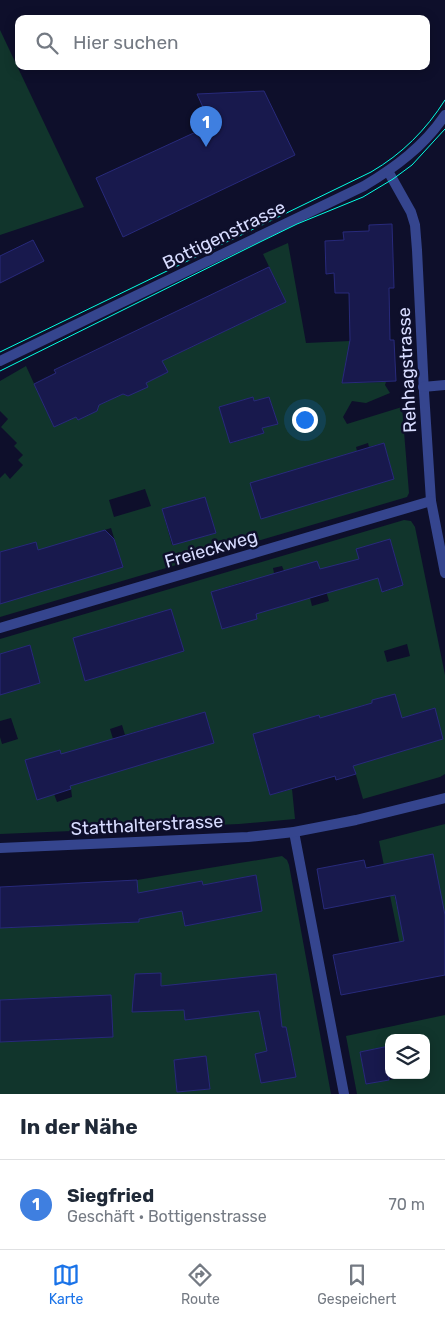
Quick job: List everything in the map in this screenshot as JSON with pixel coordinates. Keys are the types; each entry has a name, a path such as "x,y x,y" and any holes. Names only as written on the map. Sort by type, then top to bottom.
{"street":[{"name":"Bottigenstrasse","path":"0,361 364,186 412,153 426,140 445,115"},
{"name":"Rehhagstrasse","path":"388,171 415,225 431,502 445,573"},
{"path":"424,387 445,385"},
{"name":"Freieckweg","path":"0,628 431,502"},
{"name":"Statthalterstrasse","path":"0,848 248,837 294,832 356,820 445,798"},
{"path":"294,832 344,1094"}],"green space":[{"path":"0,30 15,62 15,70 19,70 84,207 0,235"},
{"path":"288,243 306,343 350,341 350,361 346,361 342,383 386,382 385,385 390,393 366,403 352,401 343,417 347,424 402,407 409,493 407,497 0,617 0,597 49,588 36,542 0,552 0,478 5,473 10,479 23,465 18,460 23,455 14,446 17,443 1,427 8,419 0,411 0,381 26,366 54,427 76,417 78,420 97,411 99,405 123,394 128,396 146,383 168,372 162,361 286,302 263,254","holes":["253,397 254,401 269,397 277,424 262,428 264,433 231,443 219,407","368,443 369,447 384,443 394,479 335,496 325,461 357,451 356,447","145,489 151,506 114,517 109,500","205,497 216,533 172,545 162,509","111,528 123,567 76,539"]},
{"path":"404,520 411,521 415,527 445,675 445,774 363,799 349,751 331,756 319,715 253,735 270,795 292,789 295,819 239,824 0,834 0,737 2,744 18,739 11,718 0,721 0,681 6,693 40,683 30,645 0,654 0,639","holes":["390,539 403,585 383,592 378,578 359,559","317,561 329,601 312,606 310,598 282,606 273,574 273,568 282,566 284,571","246,581 257,619 223,629 211,592","171,609 184,651 85,681 73,638","407,644 410,656 387,662 384,651","384,697 402,718 434,708 443,739 391,754 357,707 372,703 372,700","205,712 214,743 98,743 113,739 110,729 122,725 125,735","25,760 71,789 72,797 57,802 54,794 37,799"]},
{"path":"445,824 445,936 400,945 379,841","holes":["394,894 428,909 399,915"]},
{"path":"282,856 287,860 331,1094 0,1094 0,1042 112,1037 111,995 0,1000 0,928 139,922 137,880","holes":["256,875 262,911 185,926 182,911 170,913 165,888 202,881 203,885","161,973 162,1011 139,1011","290,1047 296,1077 261,1083 256,1054","206,1056 210,1089 177,1092 174,1060"]},
{"path":"445,1015 445,1094 357,1094 346,1036"}],"building":[{"path":"264,91 295,155 123,237 96,178 211,125 197,94"},
{"path":"392,224 394,288 389,288 390,340 394,340 396,381 342,383 350,340 349,293 335,293 334,273 326,274 325,241 344,240 343,232 369,231 369,225"},
{"path":"33,240 44,261 0,283 0,256"},
{"path":"269,267 286,302 162,361 168,372 146,383 148,387 128,396 123,394 99,405 97,411 78,420 76,417 54,427 34,384 56,373 54,370"},
{"path":"253,397 254,401 269,397 278,424 262,428 264,433 230,443 219,407"},
{"path":"384,443 394,479 261,519 250,483"},
{"path":"205,497 216,533 173,545 162,509"},
{"path":"105,530 114,539 123,567 0,604 0,552 36,542 38,550"},
{"path":"390,539 403,585 382,592 378,578 256,614 257,619 222,629 211,592 317,561 320,569 359,559 356,549"},
{"path":"171,609 184,651 85,681 73,638"},
{"path":"30,645 40,683 0,695 0,654"},
{"path":"395,694 402,718 435,708 443,739 353,766 356,774 336,780 335,776 270,795 253,734 319,715 320,718 372,703 372,700"},
{"path":"205,712 214,743 70,786 71,789 37,800 25,760 60,750 61,754"},
{"path":"433,854 445,915 445,975 341,995 333,955 404,941 395,895 324,909 317,869 364,860 366,868"},
{"path":"256,875 262,911 185,926 182,911 139,919 139,922 0,928 0,887 137,880 138,893 202,881 203,885"},
{"path":"161,973 161,986 276,974 282,1027 286,1027 296,1077 261,1083 255,1054 267,1051 259,1011 185,1020 184,1010 132,1012 135,974"},
{"path":"111,995 113,1037 0,1042 0,1000"},
{"path":"385,1047 385,1079 389,1080 366,1084 360,1052"},
{"path":"206,1056 210,1089 177,1092 174,1060"}],"tram line":[{"path":"0,352 371,172 403,149 430,121 445,100"},
{"path":"0,371 297,224 363,197 412,165 445,129"}],"place":[{"name":"Siegfried","path":"206,147"}]}
